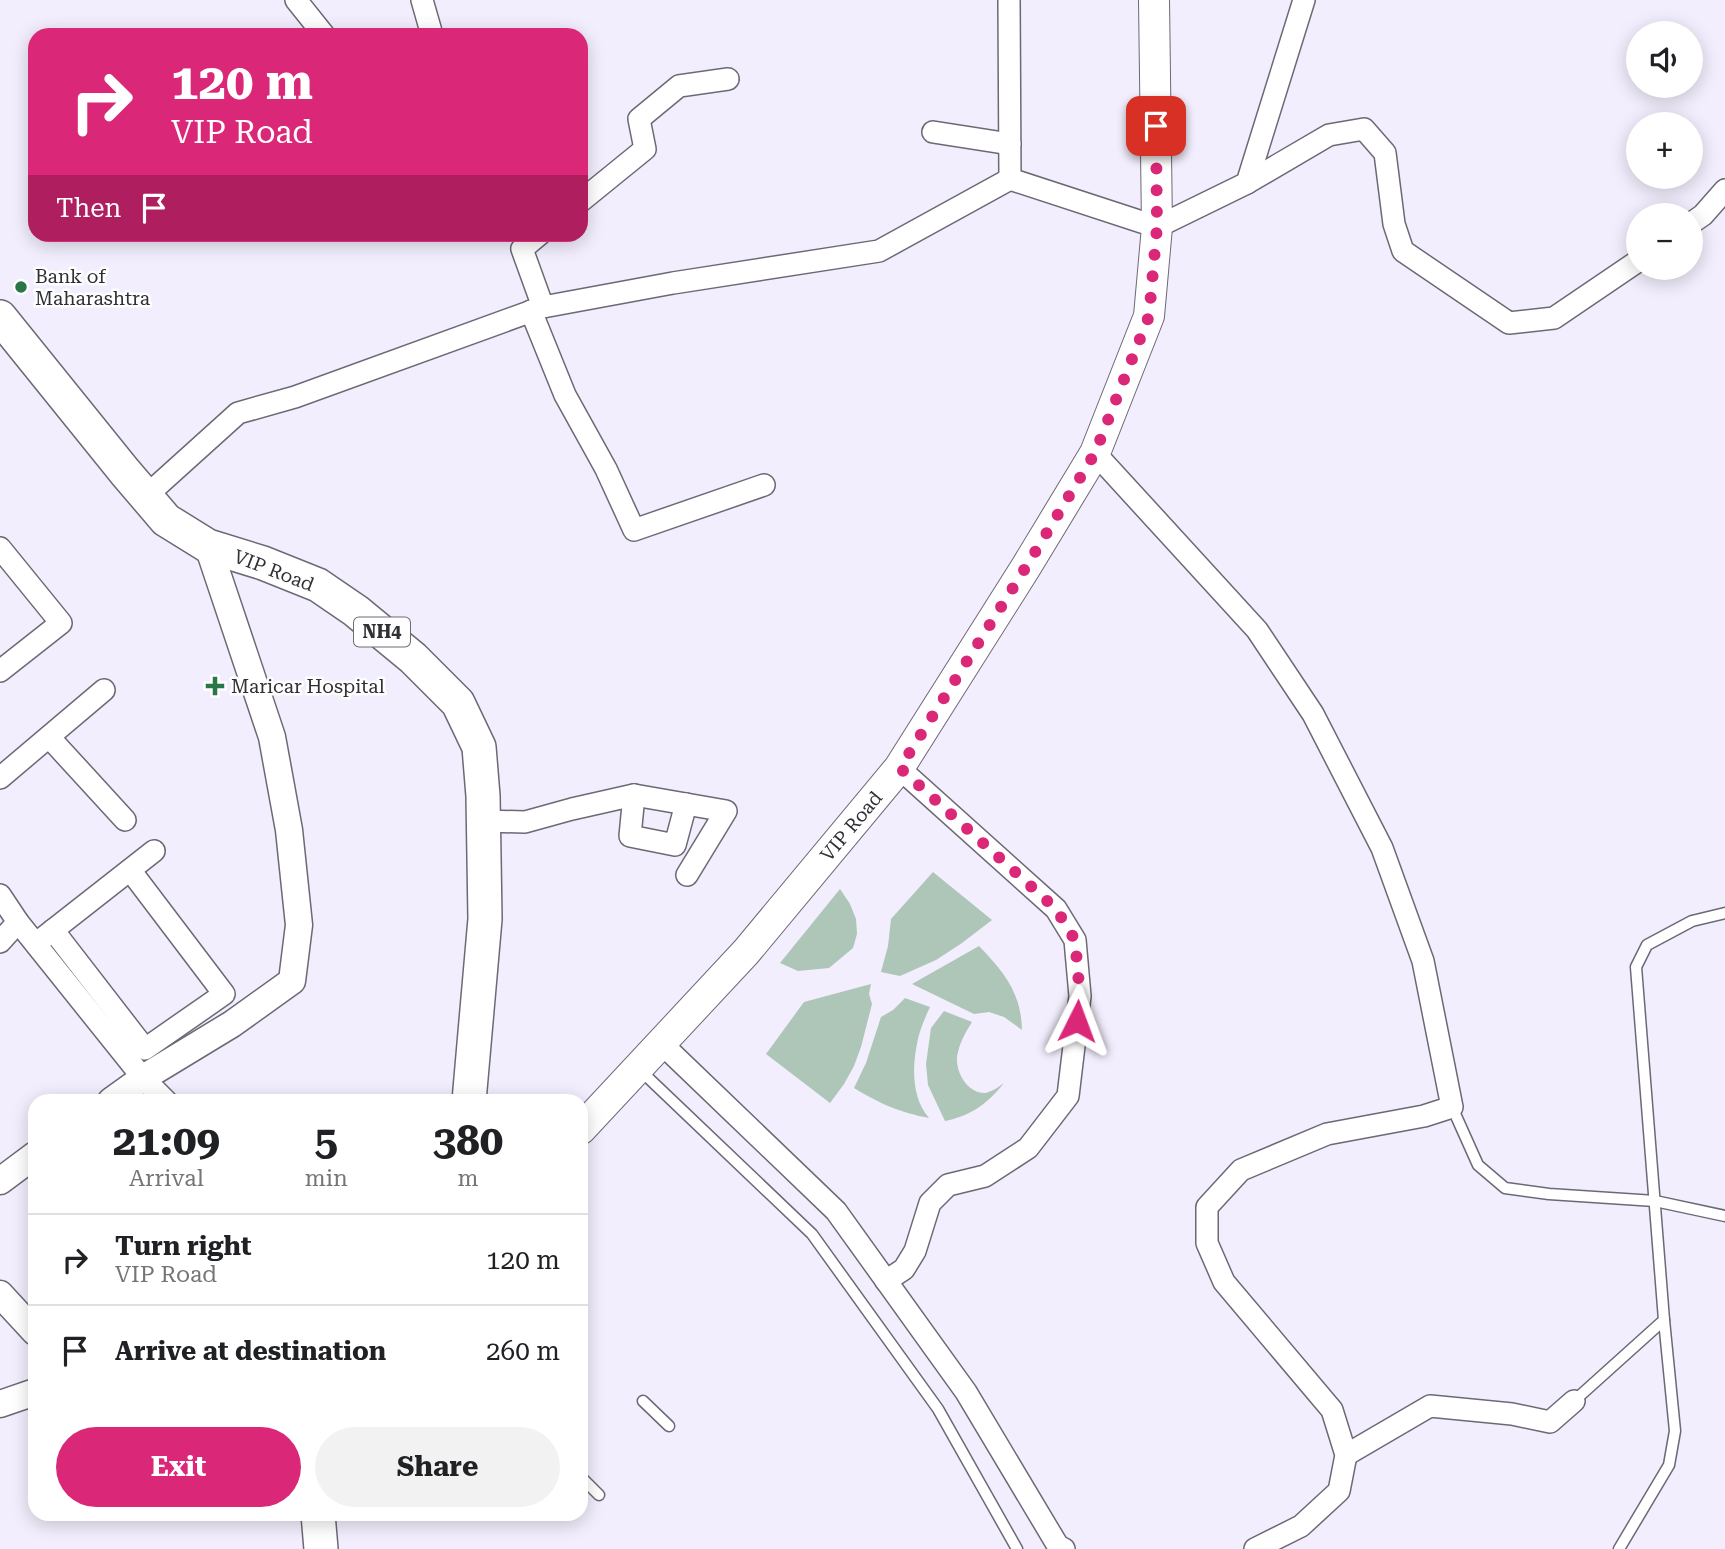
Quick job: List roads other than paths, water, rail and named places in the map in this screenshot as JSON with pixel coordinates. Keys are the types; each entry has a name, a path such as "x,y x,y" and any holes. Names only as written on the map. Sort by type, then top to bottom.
{"highway":[{"name":"VIP Road","path":"0,317 166,520 208,546 263,563 318,585 356,611 413,658 458,703 479,747 484,821 485,919 470,1094"},
{"path":"319,1521 321,1549"}],"main road":[{"name":"VIP Road","path":"588,1122 746,952 900,768 1095,453 1149,316 1157,227 1154,0"}],"street":[{"path":"296,0 318,28"},
{"path":"422,0 430,28"},
{"path":"1009,0 1010,180"},
{"path":"1247,183 1304,0"},
{"path":"588,195 645,149 639,119 680,86 727,79"},
{"path":"146,496 238,414 295,397 537,309 687,281 879,251 1010,180 1157,227 1247,183 1329,135 1364,129 1385,153 1394,224 1404,251 1509,323 1553,318 1626,269"},
{"path":"933,132 1010,144"},
{"path":"1703,215 1725,190"},
{"path":"517,242 565,396 606,470 634,530 764,485"},
{"path":"1095,453 1257,630 1313,714 1382,848 1423,961 1452,1107 1424,1116 1327,1134 1241,1170 1207,1207 1207,1243 1224,1282 1332,1410 1346,1455 1339,1491 1301,1527 1255,1549"},
{"path":"121,1094 232,1024 292,981 299,925 289,830 272,737 208,546"},
{"path":"0,671 61,623 2,554"},
{"path":"0,778 104,690"},
{"path":"49,737 125,820"},
{"path":"886,1281 904,1269 915,1251 930,1203 948,1185 985,1176 1027,1148 1068,1096 1080,996 1075,940 1056,909 900,768"},
{"path":"484,821 525,821 634,795 726,811 687,875"},
{"path":"634,795 630,836 676,845 686,804"},
{"path":"36,944 154,851"},
{"path":"53,930 145,1049 224,994 130,870"},
{"path":"0,895 18,922 143,1078 159,1094"},
{"path":"0,942 18,922"},
{"path":"661,1043 836,1211 965,1392 1058,1546 1064,1549"},
{"path":"0,1181 28,1160"},
{"path":"0,1294 28,1324"},
{"path":"0,1404 28,1394"},
{"path":"1346,1455 1430,1406 1512,1414 1550,1422 1574,1401"}],"lane":[{"path":"1619,1549 1670,1465 1675,1431 1636,967 1647,945 1692,921 1725,913"},
{"path":"638,1068 812,1234 938,1409 1017,1549"},
{"path":"1452,1107 1478,1165 1506,1188 1549,1194 1655,1200 1725,1216"},
{"path":"1574,1401 1664,1320"},
{"path":"643,1401 669,1426"},
{"path":"588,1484 599,1495"}],"place":[{"name":"Bank of Maharashtra","path":"21,287"},
{"name":"Maricar Hospital","path":"215,686"}]}
